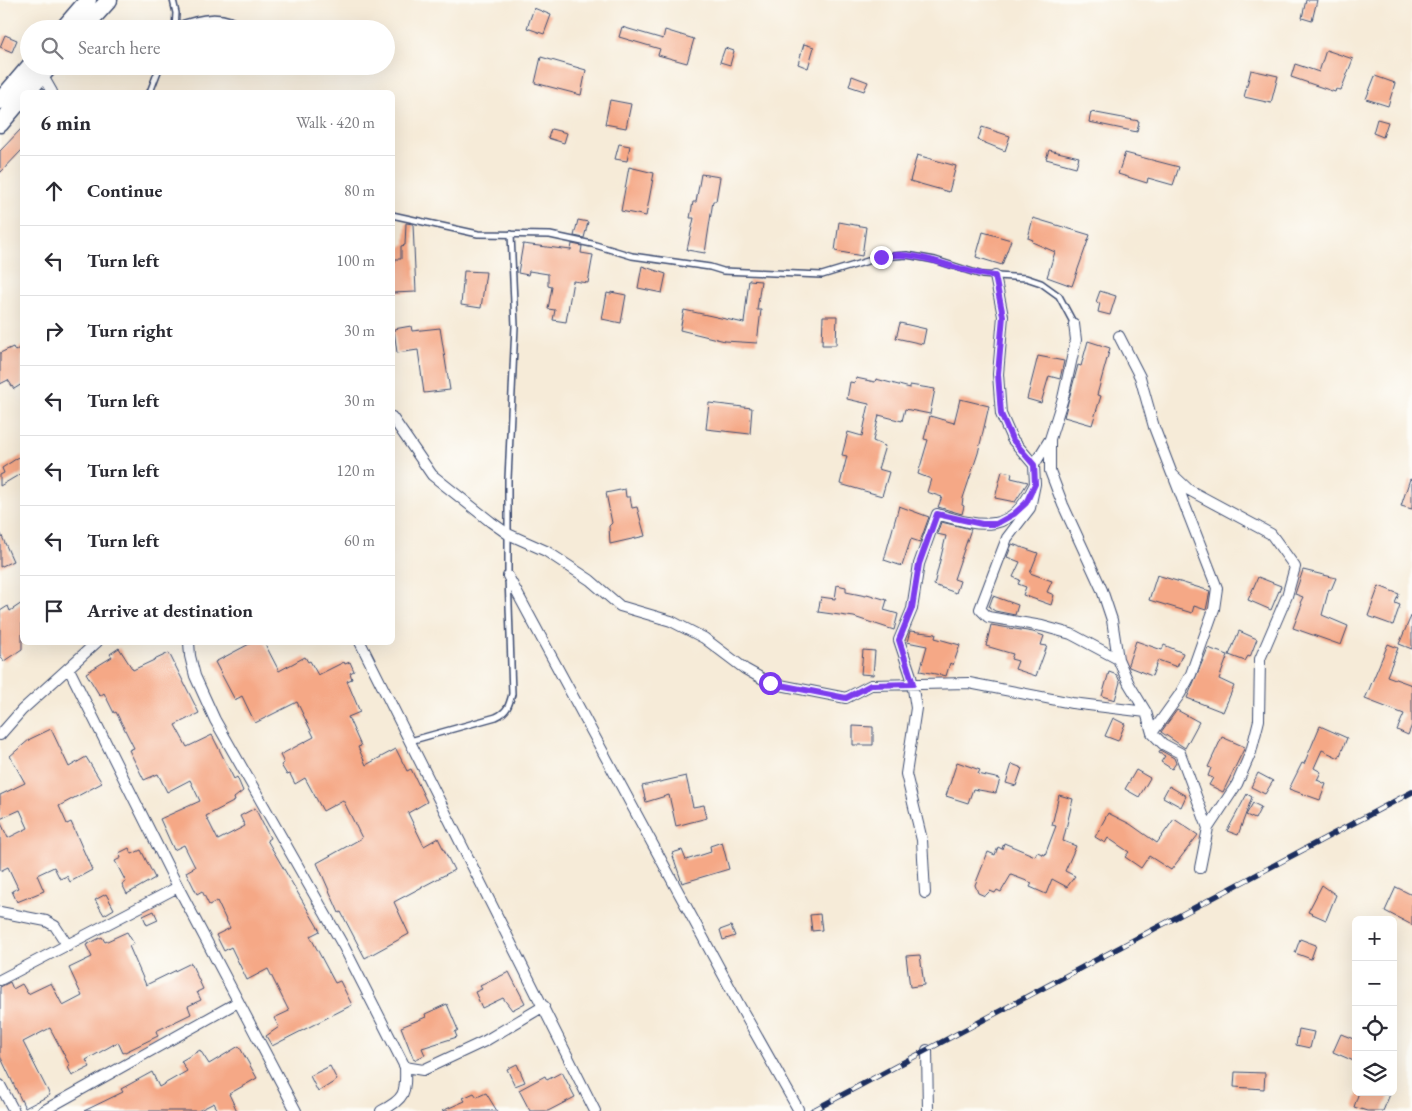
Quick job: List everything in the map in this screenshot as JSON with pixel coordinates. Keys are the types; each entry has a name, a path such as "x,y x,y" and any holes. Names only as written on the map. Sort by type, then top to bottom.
{"main road":[{"path":"70,20 88,0"},
{"path":"91,20 108,0"},
{"path":"0,101 32,75"},
{"path":"28,90 36,75"},
{"path":"0,124 20,100"}],"street":[{"path":"44,75 51,90"},
{"path":"995,276 1003,316 998,374 1001,414 1012,439 1034,465"},
{"path":"1074,324 1076,340 1063,398 1050,439 1034,465 1035,484 1030,508 1007,538 980,610 988,617 1042,626 1071,634 1118,658"},
{"path":"1119,336 1140,377 1154,427 1217,588 1214,609 1191,674 1180,694 1152,732"},
{"path":"395,421 432,474 467,505 508,534 553,556 590,580 620,606 671,621 704,638 745,669 770,683 846,698 871,685 969,683 1072,703 1146,712"},
{"path":"1050,439 1050,471 1063,505 1102,590 1112,620 1118,658 1128,684 1146,712 1152,732 1163,744 1180,753 1208,828"},
{"path":"1172,474 1189,490 1271,534 1295,567 1287,596 1260,659 1259,720 1251,752 1237,784 1208,828 1200,868"},
{"path":"925,893 922,840 906,774 916,708 913,684 899,640 912,608 919,564 937,514 982,524 996,524 1014,514 1026,503 1035,484"},
{"path":"508,576 741,1008 798,1109"},
{"path":"0,735 22,710 94,645"},
{"path":"189,645 195,676 215,720 344,947 405,1067 406,1088 403,1095 397,1103 381,1111"},
{"path":"362,645 595,1111"},
{"path":"69,669 178,887 296,1111"},
{"path":"0,980 178,887"},
{"path":"0,912 46,921 55,926 68,946"},
{"path":"43,1111 238,1002"},
{"path":"405,1067 423,1070 485,1042 544,1006"},
{"path":"927,1050 928,1111"},
{"path":"0,1085 14,1111"}],"lane":[{"path":"173,0 176,20"},
{"path":"192,20 214,17 231,20"},
{"path":"151,90 157,75"},
{"path":"395,216 478,234 550,235 592,244 632,256 710,267 723,271 822,275 881,257 907,255 935,260 982,275 1026,278 1041,282 1059,296 1074,324"},
{"path":"410,741 502,715 509,706 512,694 508,534 510,406 515,326 511,234"}],"building":[{"path":"1306,0 1317,0 1312,21 1302,18"},
{"path":"534,8 551,15 544,34 527,28"},
{"path":"622,27 663,39 665,30 694,39 687,63 658,55 660,49 619,37"},
{"path":"5,35 17,40 12,52 0,47"},
{"path":"804,44 814,47 808,68 798,64"},
{"path":"725,48 734,51 730,65 720,62"},
{"path":"1326,50 1353,59 1341,90 1336,89 1335,92 1291,77 1295,64 1319,72"},
{"path":"541,57 586,70 581,95 535,83"},
{"path":"1251,70 1278,76 1271,103 1244,97"},
{"path":"852,76 868,82 864,91 849,86"},
{"path":"1375,76 1395,83 1388,106 1366,99"},
{"path":"610,100 631,104 626,128 605,124"},
{"path":"1091,112 1139,121 1137,132 1089,122"},
{"path":"1377,119 1388,122 1383,137 1373,133"},
{"path":"982,127 1010,136 1005,151 978,140"},
{"path":"551,129 567,133 564,143 548,138"},
{"path":"20,130 20,152 0,173 0,151"},
{"path":"619,144 630,146 627,161 615,159"},
{"path":"1049,150 1079,157 1076,167 1046,159"},
{"path":"1125,153 1179,167 1173,185 1148,178 1147,183 1118,174"},
{"path":"917,155 956,166 949,192 910,181"},
{"path":"629,167 654,173 646,216 621,211"},
{"path":"701,174 720,177 716,201 713,201 705,253 687,250 694,218 690,218 693,202 696,202"},
{"path":"1033,218 1090,235 1072,286 1047,277 1055,252 1032,242 1033,240 1028,238"},
{"path":"578,220 588,222 584,238 574,236"},
{"path":"839,222 866,227 862,256 835,251"},
{"path":"406,223 413,224 416,292 395,293 395,259 401,259 401,246 405,245"},
{"path":"983,232 1011,240 1002,265 976,257"},
{"path":"523,244 571,250 572,244 582,246 581,253 593,255 588,283 573,281 566,322 553,320 555,310 548,309 552,287 548,286 548,274 529,271 528,275 518,273"},
{"path":"642,266 666,274 662,293 638,288"},
{"path":"464,271 486,272 481,308 461,305"},
{"path":"749,280 761,281 757,310 761,310 757,343 725,341 680,330 684,310 744,323"},
{"path":"1100,291 1116,296 1110,315 1098,312 1100,303 1096,302"},
{"path":"611,292 626,295 621,323 602,319 607,293 611,294"},
{"path":"823,316 837,316 836,345 822,345"},
{"path":"900,323 926,329 923,344 896,338"},
{"path":"411,326 412,331 440,328 450,390 424,393 418,350 397,353 395,329"},
{"path":"1088,341 1110,348 1097,395 1101,396 1092,425 1064,417 1078,365 1081,366"},
{"path":"13,347 15,351 20,347 20,385 14,389 8,380 0,384 0,353"},
{"path":"1038,356 1064,361 1060,379 1049,376 1041,403 1027,399"},
{"path":"856,378 875,382 876,379 910,388 910,385 935,389 930,414 905,409 902,421 879,415 873,441 885,446 878,469 889,472 882,496 840,484 847,456 842,455 848,432 862,436 869,404 847,399 850,382 855,383"},
{"path":"960,399 989,406 978,453 963,498 962,514 938,507 942,497 927,492 931,479 918,474 928,440 924,439 930,416 954,423"},
{"path":"709,403 752,408 750,434 706,429"},
{"path":"20,456 20,474 0,486 0,475 4,473 2,468"},
{"path":"1002,471 1012,473 1011,478 1028,482 1015,502 995,498"},
{"path":"1410,479 1412,480 1412,509 1401,506"},
{"path":"625,489 626,497 630,497 632,508 637,507 645,536 610,544 609,526 612,523 606,493"},
{"path":"899,506 929,517 920,542 911,539 902,566 884,560"},
{"path":"941,522 971,529 954,579 960,581 956,593 934,585 946,536 937,534"},
{"path":"0,532 13,561 0,567"},
{"path":"1012,544 1038,553 1030,573 1052,581 1047,592 1054,595 1051,605 1023,595 1026,587 1018,584 1020,580 1013,577 1020,562 1007,557"},
{"path":"1303,570 1336,578 1331,590 1329,589 1322,615 1348,626 1341,645 1293,628 1302,604 1300,603 1303,597 1295,594"},
{"path":"1157,575 1210,591 1206,610 1194,606 1192,613 1149,600"},
{"path":"1258,577 1281,586 1271,610 1248,600"},
{"path":"837,585 846,587 846,592 866,596 867,594 887,600 884,610 898,614 894,630 854,617 818,612 821,597 835,599"},
{"path":"1379,586 1399,594 1395,603 1400,605 1393,625 1368,616"},
{"path":"993,596 1018,605 1015,615 995,611 989,607"},
{"path":"20,604 20,645 22,645 22,649 4,661 0,655 0,611 8,606 10,611"},
{"path":"1412,614 1412,649 1399,644"},
{"path":"991,625 1033,632 1044,636 1041,645 1047,646 1036,676 1015,669 1018,661 1011,659 1013,654 986,646"},
{"path":"910,631 936,634 935,638 960,645 953,665 950,663 946,676 920,671 927,646 907,642"},
{"path":"1239,631 1257,639 1250,657 1248,656 1245,661 1229,655"},
{"path":"1136,641 1162,650 1164,645 1183,653 1177,667 1158,660 1152,676 1129,667 1128,664"},
{"path":"1388,644 1398,648 1387,676 1412,685 1412,725 1408,735 1397,730 1404,714 1365,699"},
{"path":"247,645 266,645 279,671 305,657 308,662 310,661 318,675 344,662 345,664 350,662 354,671 350,673 352,679 347,681 360,712 348,717 361,746 358,747 366,765 396,749 407,771 411,769 427,802 408,813 424,846 438,838 454,870 394,902 409,934 365,958 341,912 339,913 317,863 362,838 343,800 323,811 305,778 295,784 290,774 287,775 281,765 284,763 280,755 314,737 297,702 255,723 242,696 235,700 215,662"},
{"path":"119,648 133,670 169,653 199,713 175,725 187,747 212,735 234,779 237,777 243,791 234,798 235,801 206,816 218,840 245,826 240,816 255,808 270,838 267,840 320,931 310,936 335,983 340,981 352,1005 272,1046 266,1036 279,1027 274,1018 289,1011 268,969 247,980 231,947 224,951 216,935 230,928 217,901 209,905 202,891 197,894 186,872 195,867 184,845 174,850 160,819 200,801 190,780 167,792 158,774 144,780 129,750 134,748 116,712 114,713 104,693 100,696 86,673 112,657 110,654"},
{"path":"1208,648 1228,655 1219,679 1234,686 1223,712 1187,698"},
{"path":"863,650 875,651 873,675 861,674"},
{"path":"1109,672 1117,675 1120,682 1115,700 1102,696"},
{"path":"1177,710 1199,722 1185,748 1161,732"},
{"path":"1113,718 1125,724 1118,741 1105,736"},
{"path":"853,726 873,727 873,745 853,745"},
{"path":"1320,726 1347,738 1339,758 1322,750 1314,768 1321,772 1317,780 1326,784 1320,800 1289,789 1302,763 1304,764"},
{"path":"51,729 69,767 86,757 102,783 59,806 67,824 71,822 92,870 70,882 67,876 60,879 54,867 37,875 44,891 17,902 12,891 18,888 8,867 0,871 0,821 8,838 28,828 20,810 0,819 0,795 25,783 10,756 30,739"},
{"path":"1222,737 1245,747 1223,792 1209,785 1213,778 1208,776 1211,768 1208,767"},
{"path":"1160,750 1174,758 1176,763 1172,769 1161,762 1165,756 1159,753"},
{"path":"957,762 980,770 978,774 1000,779 996,793 973,789 968,803 946,796"},
{"path":"1012,764 1022,768 1016,786 1006,783"},
{"path":"1136,770 1150,778 1139,797 1125,789"},
{"path":"1258,773 1273,781 1265,794 1251,787"},
{"path":"686,776 693,807 704,805 707,818 676,826 669,795 646,802 642,786"},
{"path":"1169,786 1186,796 1181,807 1163,797"},
{"path":"1247,794 1252,797 1238,835 1227,831"},
{"path":"1059,795 1073,799 1063,841 1076,846 1065,871 1075,876 1067,887 1052,879 1046,894 1030,887 1032,883 1011,875 1001,892 997,890 995,893 990,891 985,896 978,893 975,885 988,852 995,855 998,847 1002,849 1004,843 1035,856 1037,852 1045,855 1056,826 1052,825"},
{"path":"1253,803 1261,807 1255,819 1246,815"},
{"path":"1108,813 1130,824 1157,843 1174,819 1198,835 1171,870 1149,856 1141,868 1125,857 1129,852 1108,838 1105,843 1095,837"},
{"path":"722,842 729,869 682,883 672,853 682,850 686,860 711,852 710,846"},
{"path":"129,848 132,854 141,850 155,878 127,894 122,884 126,882 115,861 121,858 119,853"},
{"path":"1322,885 1336,895 1326,920 1308,912"},
{"path":"1396,887 1412,895 1412,925 1385,911"},
{"path":"106,894 114,909 104,915 95,900"},
{"path":"154,911 158,920 147,925 143,916"},
{"path":"820,914 822,930 812,931 810,915"},
{"path":"731,926 735,936 723,940 720,930"},
{"path":"127,932 134,944 129,946 146,985 191,963 203,989 197,992 201,1000 188,1006 191,1014 156,1031 158,1036 123,1053 118,1042 86,1060 90,1067 72,1076 68,1067 70,1066 50,1028 23,1042 50,1095 25,1108 0,1056 0,987 10,982 13,989 22,984 28,994 51,983 63,1006 82,996 69,968 92,957 86,945 102,937 105,942"},
{"path":"1300,939 1316,945 1311,959 1295,953"},
{"path":"920,955 924,985 910,987 906,956"},
{"path":"509,972 525,1003 512,1010 503,998 482,1008 475,992 482,989 480,986"},
{"path":"447,1004 458,1030 455,1032 457,1037 422,1048 425,1055 414,1060 401,1027 426,1017 425,1014"},
{"path":"1299,1029 1314,1032 1310,1048 1296,1045"},
{"path":"1341,1034 1352,1038 1352,1060 1333,1052"},
{"path":"239,1046 257,1078 229,1094 237,1111 218,1111 214,1103 198,1111 84,1111 123,1092 121,1089 152,1072 159,1087 187,1071 181,1061 200,1050 209,1064"},
{"path":"517,1064 525,1082 515,1086 507,1069"},
{"path":"330,1066 337,1080 318,1092 310,1076"},
{"path":"562,1072 575,1097 548,1111 530,1111 519,1090 545,1076 547,1080"},
{"path":"1235,1072 1265,1073 1264,1089 1234,1087"},
{"path":"474,1093 477,1097 486,1093 497,1111 442,1111 465,1101 463,1098"},
{"path":"1358,1096 1389,1096 1383,1111 1367,1111 1354,1107"}],"railway":[{"path":"812,1111 1412,792"}],"route":[{"path":"770,683 824,692 846,698 871,685 913,684 899,640 901,631 912,608 919,564 937,514 982,524 996,524 1014,514 1026,503 1035,484 1034,465 1012,439 1001,414 998,374 1003,316 995,276 982,275 935,260 907,255 881,257"}]}
